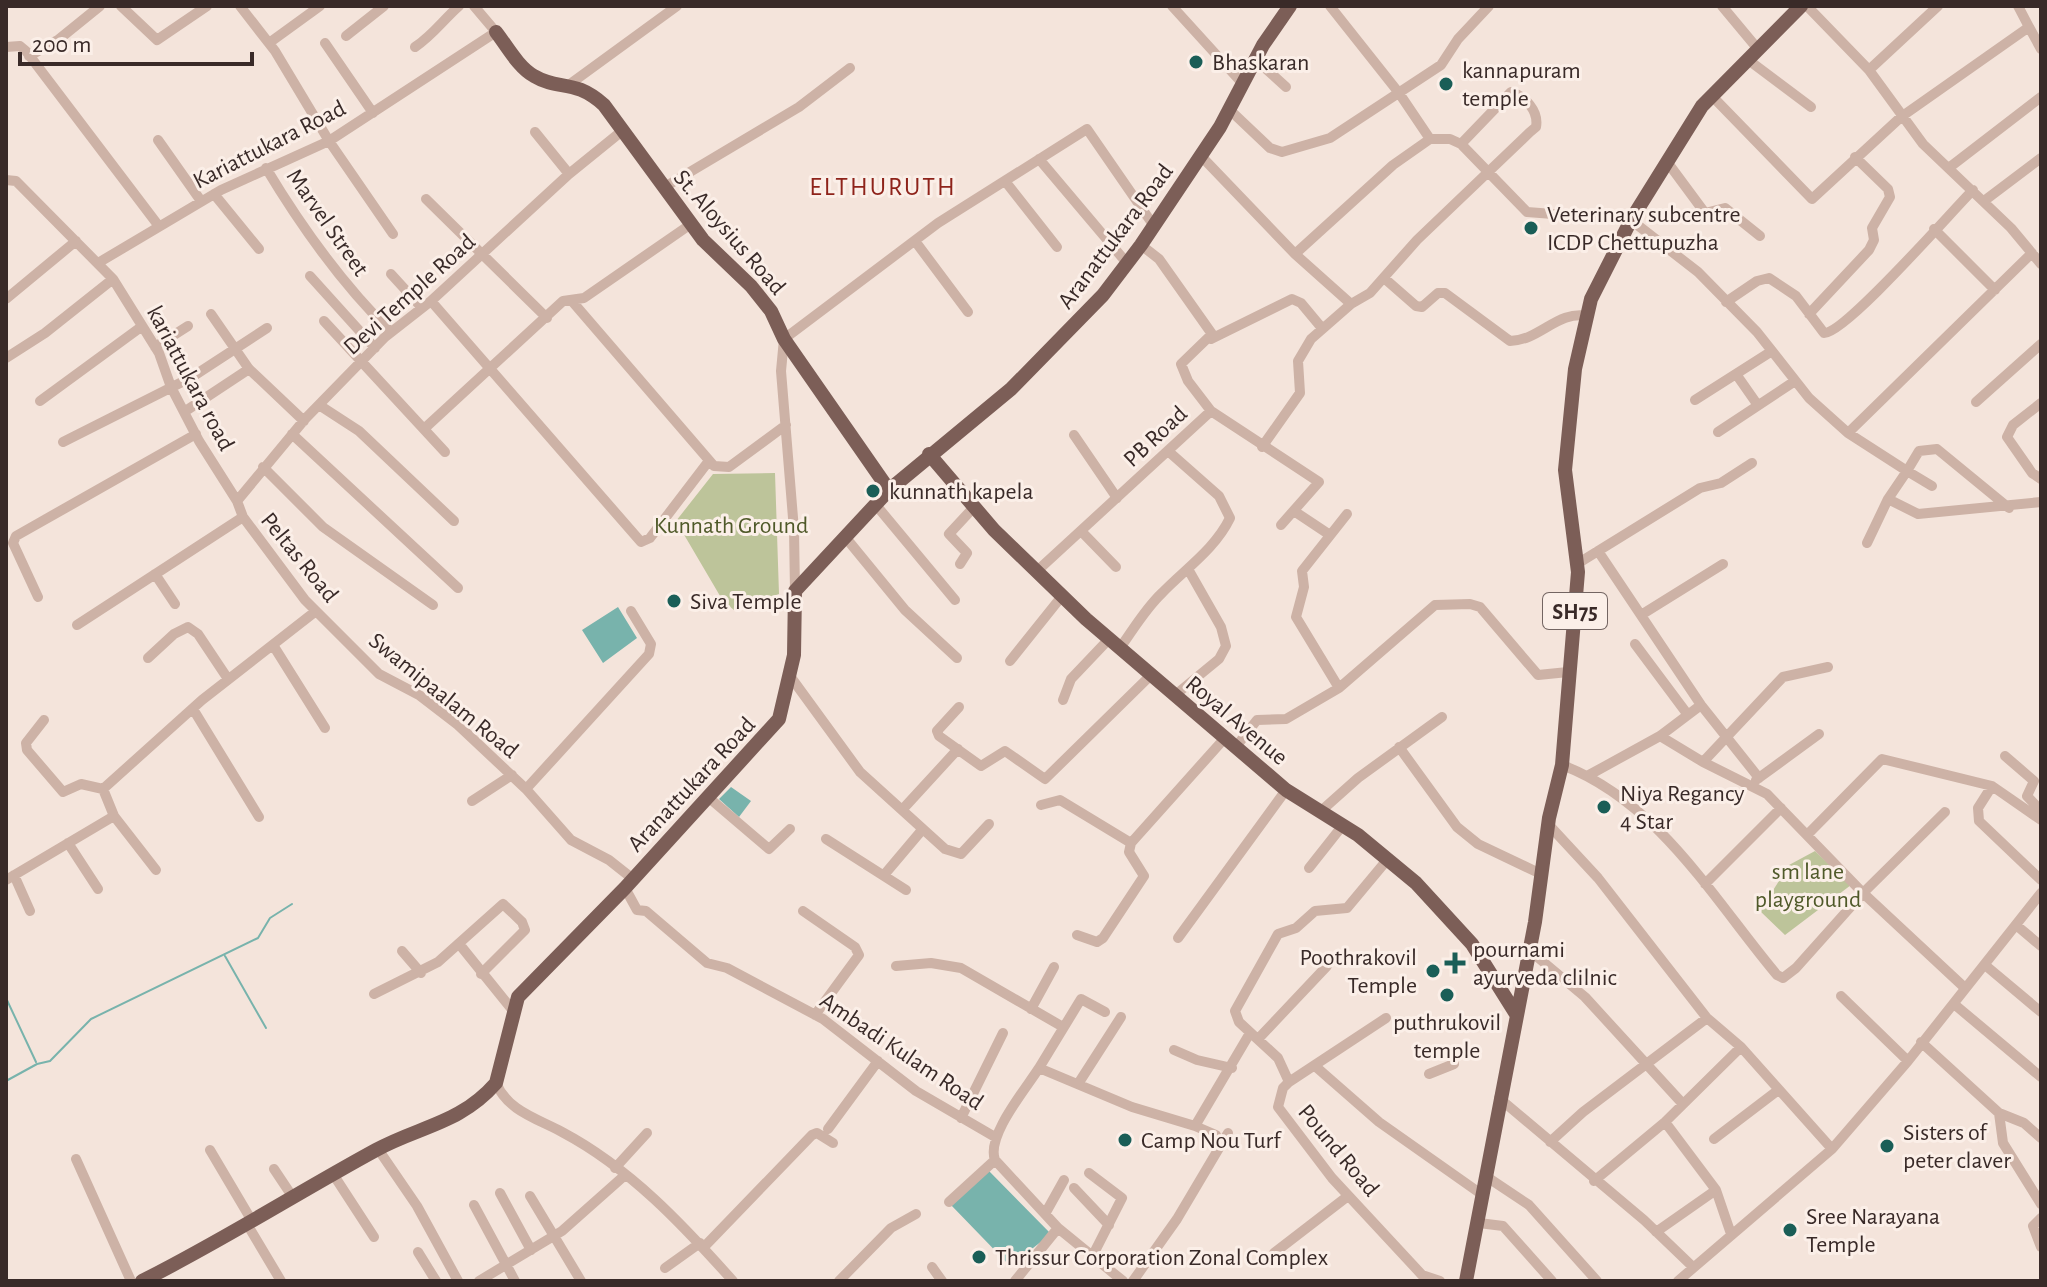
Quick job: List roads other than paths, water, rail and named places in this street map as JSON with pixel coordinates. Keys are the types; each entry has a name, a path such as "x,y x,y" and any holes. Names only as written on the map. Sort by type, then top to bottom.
{"main road":[{"name":"Aranattukara Road","path":"496,1083 522,992 629,884 771,731 784,707 790,676 795,591 889,490 1011,389 1103,295 1201,156 1230,110 1255,59 1290,6"},
{"name":"SH75","path":"1466,1281 1529,950 1548,824 1562,765 1577,564 1565,470 1575,369 1591,299 1631,220 1711,95 1804,6"},
{"name":"St. Aloysius Road","path":"496,32 534,76 570,84 590,93 604,105 691,224 771,311 784,339 889,490"},
{"name":"Royal Avenue","path":"929,454 974,507 1114,644 1286,790 1343,825 1416,883 1472,944 1516,1014"},
{"path":"142,1281 378,1149 463,1113 496,1083"}],"street":[{"path":"29,56 58,40 100,6"},
{"path":"121,6 157,40 207,6"},
{"path":"240,6 269,43 329,141 390,231"},
{"path":"269,43 320,6"},
{"path":"346,36 384,6"},
{"path":"415,47 435,33 442,21 459,6"},
{"name":"St. Aloysius Road","path":"474,6 496,32"},
{"path":"570,84 677,6"},
{"path":"1172,6 1242,83"},
{"path":"1330,6 1399,93 1430,139"},
{"path":"1230,110 1270,148 1294,151 1330,138 1448,59 1458,39 1489,6"},
{"path":"1722,6 1752,54 1811,107"},
{"path":"1804,6 1869,70 1923,144 1984,201 2041,264"},
{"path":"1869,70 1938,6"},
{"path":"2018,6 2041,49"},
{"path":"1711,95 1808,197 1817,197 1855,157 1901,117 2029,27"},
{"name":"Kariattukara Road","path":"98,263 214,194 329,141 496,32"},
{"path":"325,43 373,113"},
{"path":"6,47 20,46 29,56 158,225"},
{"path":"1255,59 1286,87"},
{"path":"663,188 799,107 850,68"},
{"path":"1262,447 1300,393 1298,361 1321,327 1384,278 1417,240 1536,127 1532,108 1511,92 1461,144"},
{"path":"1950,167 2041,97"},
{"path":"795,591 781,371 784,339 915,241 1087,129 1154,226"},
{"name":"Devi Temple Road","path":"237,501 292,434 391,332 427,305 569,174 622,131"},
{"path":"535,132 569,174"},
{"path":"1295,254 1343,209 1430,139 1450,139 1461,144 1527,212 1631,220 1698,272 1772,351 1809,398 1848,433 1932,486"},
{"path":"158,140 201,201"},
{"path":"1201,156 1295,254 1351,304"},
{"path":"1809,314 1873,245 1872,228 1890,197 1888,189 1855,157"},
{"path":"1984,201 2041,158"},
{"path":"1039,159 1126,262"},
{"path":"1668,163 1705,213 1725,208 1760,236"},
{"name":"Marvel Street","path":"266,168 317,247 361,303 391,332"},
{"name":"kariattukara road","path":"6,180 16,181 113,279 155,347 184,412 237,501"},
{"path":"1005,181 1057,247"},
{"path":"1726,302 1757,281 1769,278 1792,292 1824,333 1833,333 1864,305 1973,190"},
{"path":"214,194 259,249"},
{"path":"426,199 547,318"},
{"path":"425,428 563,301 584,298 691,224"},
{"path":"1934,229 1995,290"},
{"path":"6,299 76,241"},
{"path":"915,241 968,312"},
{"path":"1141,245 1165,268 1208,325 1211,339 1292,299 1301,303 1321,327"},
{"path":"1848,433 2032,253"},
{"path":"391,274 427,305 490,370 641,542 650,538 708,462"},
{"path":"310,276 375,348"},
{"path":"1384,278 1420,307 1438,293 1445,293 1510,341 1531,339 1567,314 1588,316"},
{"path":"6,358 45,333 113,279"},
{"path":"571,300 708,462 719,469 729,467 786,425"},
{"path":"211,314 249,369 304,421"},
{"path":"324,321 445,452"},
{"path":"155,347 188,326"},
{"path":"40,401 141,327"},
{"path":"63,442 171,387 267,328"},
{"name":"PB Road","path":"1037,571 1211,411 1188,381 1181,364 1183,358 1211,339"},
{"path":"1976,402 2041,344"},
{"path":"1695,400 1772,351"},
{"path":"184,412 249,369"},
{"path":"1736,374 1757,404"},
{"path":"1718,432 1795,381"},
{"path":"2041,403 2013,425 2007,437 2032,473 2041,479"},
{"path":"319,405 359,431 454,521"},
{"path":"1211,411 1319,482 1281,525"},
{"path":"38,597 13,543 16,536 196,434"},
{"path":"292,434 458,588"},
{"path":"1074,435 1117,498"},
{"path":"1867,543 1888,499 1919,451 1937,449 2009,508"},
{"path":"1063,700 1071,679 1114,644 1224,530 1230,518 1219,496 1168,451"},
{"path":"1577,564 1700,488 1721,483 1752,463"},
{"path":"263,467 323,527 433,605"},
{"path":"1888,499 1918,514 2009,508 2041,502"},
{"name":"Peltas Road","path":"237,501 243,517 316,611 337,633"},
{"path":"876,505 955,600"},
{"path":"960,564 967,553 949,534 974,507"},
{"path":"1294,511 1330,535"},
{"path":"1339,688 1296,617 1304,587 1302,571 1347,514"},
{"path":"77,625 243,517"},
{"path":"1081,531 1116,567"},
{"path":"846,538 905,610 957,658"},
{"path":"1598,551 1754,782 1809,833 1863,893 1965,988"},
{"path":"1641,615 1723,564"},
{"path":"1174,696 1219,659 1226,646 1221,627 1188,569"},
{"path":"155,574 175,604"},
{"path":"1010,661 1062,596"},
{"path":"1077,935 1097,942 1103,938 1144,876 1129,852 1131,843 1230,744 1257,720 1286,719 1339,688 1429,609 1447,603 1480,607 1538,675 1568,672"},
{"path":"103,789 228,679 316,611"},
{"path":"526,789 649,654 651,644 631,611"},
{"path":"148,658 174,634 188,627 198,634 228,679"},
{"name":"Swamipaalam Road","path":"337,633 379,674 419,695 458,725 526,789 571,840 609,860 629,884"},
{"path":"1635,644 1688,715"},
{"path":"273,645 325,728"},
{"path":"1703,762 1783,677 1828,667"},
{"path":"959,707 937,731 958,749 981,766 1005,751 1041,778 1048,778 1151,675"},
{"path":"790,676 860,772 950,852 961,854 989,824"},
{"path":"1589,775 1660,736 1701,705"},
{"path":"193,709 259,817"},
{"path":"1321,811 1399,747 1442,717"},
{"path":"44,720 26,743 27,750 63,792 81,784 103,789"},
{"path":"1754,782 1819,734"},
{"path":"1660,736 1703,762 1754,782"},
{"path":"1399,747 1457,827 1478,844 1541,874"},
{"path":"902,810 958,749"},
{"path":"2005,756 2034,781 2027,796 2041,811"},
{"path":"1809,833 1882,759 1992,786 2041,820"},
{"path":"1562,765 1589,775 1620,795 1647,820 1705,884 1770,967 1783,978 1945,812"},
{"path":"472,801 512,775"},
{"path":"1992,786 1978,808 1979,821 2041,880"},
{"path":"103,789 114,816 156,870"},
{"path":"1178,938 1286,790"},
{"path":"708,797 769,849 790,829"},
{"path":"1041,805 1060,800 1131,843"},
{"path":"1705,884 1781,808"},
{"path":"30,911 10,878 114,816"},
{"path":"1548,824 1598,878 1707,1018 1741,1047 1777,1091 1832,1149"},
{"path":"1309,868 1343,825"},
{"path":"884,875 922,830"},
{"path":"826,839 906,890"},
{"path":"68,843 98,889"},
{"path":"1289,1082 1278,1058 1239,1022 1235,1011 1278,934 1296,928 1315,911 1347,908 1387,860"},
{"name":"Ambadi Kulam Road","path":"629,884 637,910 646,911 707,963 727,968 815,1015 916,1091 995,1137 991,1150 995,1160"},
{"path":"1678,1281 1832,1149 1908,1061 2041,893"},
{"path":"374,994 421,973 460,945 503,904 522,922 523,935 481,974"},
{"path":"803,911 855,947 859,955 815,1015"},
{"path":"2016,925 2041,946"},
{"path":"460,945 514,1012"},
{"path":"1529,950 1585,997 1682,1103"},
{"path":"402,951 421,973"},
{"path":"896,966 946,963 969,972 1063,1027"},
{"path":"1985,965 2041,1012"},
{"path":"1195,1126 1255,1036 1327,966"},
{"path":"1031,1009 1054,967"},
{"path":"1841,996 1908,1061"},
{"path":"995,1137 1081,999 1105,1012"},
{"path":"1954,1004 2041,1077"},
{"path":"1078,1084 1121,1017"},
{"name":"Pound Road","path":"1386,1018 1289,1082 1279,1099 1282,1115 1348,1196 1422,1275 1440,1281"},
{"path":"1550,1142 1583,1112 1707,1018"},
{"path":"961,1118 1003,1033"},
{"path":"1921,1042 1999,1113 2024,1123 2041,1138"},
{"path":"1594,1181 1665,1122 1741,1047"},
{"path":"1174,1050 1197,1060 1232,1068"},
{"path":"828,1129 878,1061"},
{"path":"1429,1074 1454,1064"},
{"path":"1315,1066 1379,1122 1484,1196"},
{"path":"1039,1068 1132,1107 1216,1135"},
{"path":"496,1083 504,1101 580,1141 643,1188 733,1281"},
{"path":"1714,1139 1777,1091"},
{"path":"1499,1098 1693,1267"},
{"path":"1999,1113 2003,1143 2041,1204"},
{"path":"1665,1122 1716,1190 1731,1234"},
{"path":"615,1168 647,1133"},
{"path":"665,1268 702,1246 812,1135 817,1133 833,1143"},
{"path":"1133,1281 1177,1219 1228,1133"},
{"path":"378,1149 417,1206 458,1281"},
{"path":"210,1150 281,1281"},
{"path":"76,1159 131,1281"},
{"path":"949,1202 995,1160 1058,1228 1123,1281"},
{"path":"274,1169 292,1196"},
{"path":"1089,1173 1122,1198 1093,1255"},
{"path":"333,1174 374,1237"},
{"path":"479,1281 552,1237 609,1193 624,1176"},
{"path":"1487,1177 1529,1205 1597,1281"},
{"path":"1045,1214 1064,1180"},
{"path":"1074,1188 1109,1225"},
{"path":"1656,1232 1716,1190"},
{"path":"500,1193 531,1250"},
{"path":"530,1196 581,1281"},
{"path":"1274,1253 1348,1196"},
{"path":"474,1205 515,1281"},
{"path":"839,1281 891,1228 916,1214"},
{"path":"2041,1218 2033,1226 2033,1231 2041,1247"},
{"path":"1479,1223 1507,1229 1552,1281"},
{"path":"1015,1281 1058,1228"},
{"path":"418,1252 436,1281"},
{"path":"932,1267 942,1281"}],"water":[{"path":"618,607 637,638 603,663 582,630"},
{"path":"731,787 751,801 739,817 719,799"},
{"path":"989,1171 1051,1234 1010,1266 951,1205"}],"waterway":[{"path":"6,1081 37,1064 50,1061 91,1019 258,938 270,918 292,904"},
{"path":"225,956 266,1028"},
{"path":"6,998 36,1062"}],"place":[{"name":"Bhaskaran","path":"1196,62"},
{"name":"kannapuram temple","path":"1446,84"},
{"name":"Veterinary subcentre ICDP Chettupuzha","path":"1531,228"},
{"name":"kunnath kapela","path":"873,491"},
{"name":"Siva Temple","path":"674,601"},
{"name":"Niya Regancy 4 Star","path":"1604,807"},
{"name":"pournami ayurveda clilnic","path":"1455,963"},
{"name":"Poothrakovil Temple","path":"1433,971"},
{"name":"puthrukovil temple","path":"1447,995"},
{"name":"Camp Nou Turf","path":"1125,1140"},
{"name":"Sisters of peter claver","path":"1887,1146"},
{"name":"Sree Narayana Temple","path":"1790,1230"},
{"name":"Thrissur Corporation Zonal Complex","path":"979,1257"}],"district":[{"name":"ELTHURUTH","path":"883,186"}],"park label":[{"name":"Kunnath Ground","path":"731,525"},
{"name":"sm lane playground","path":"1808,885"}]}
